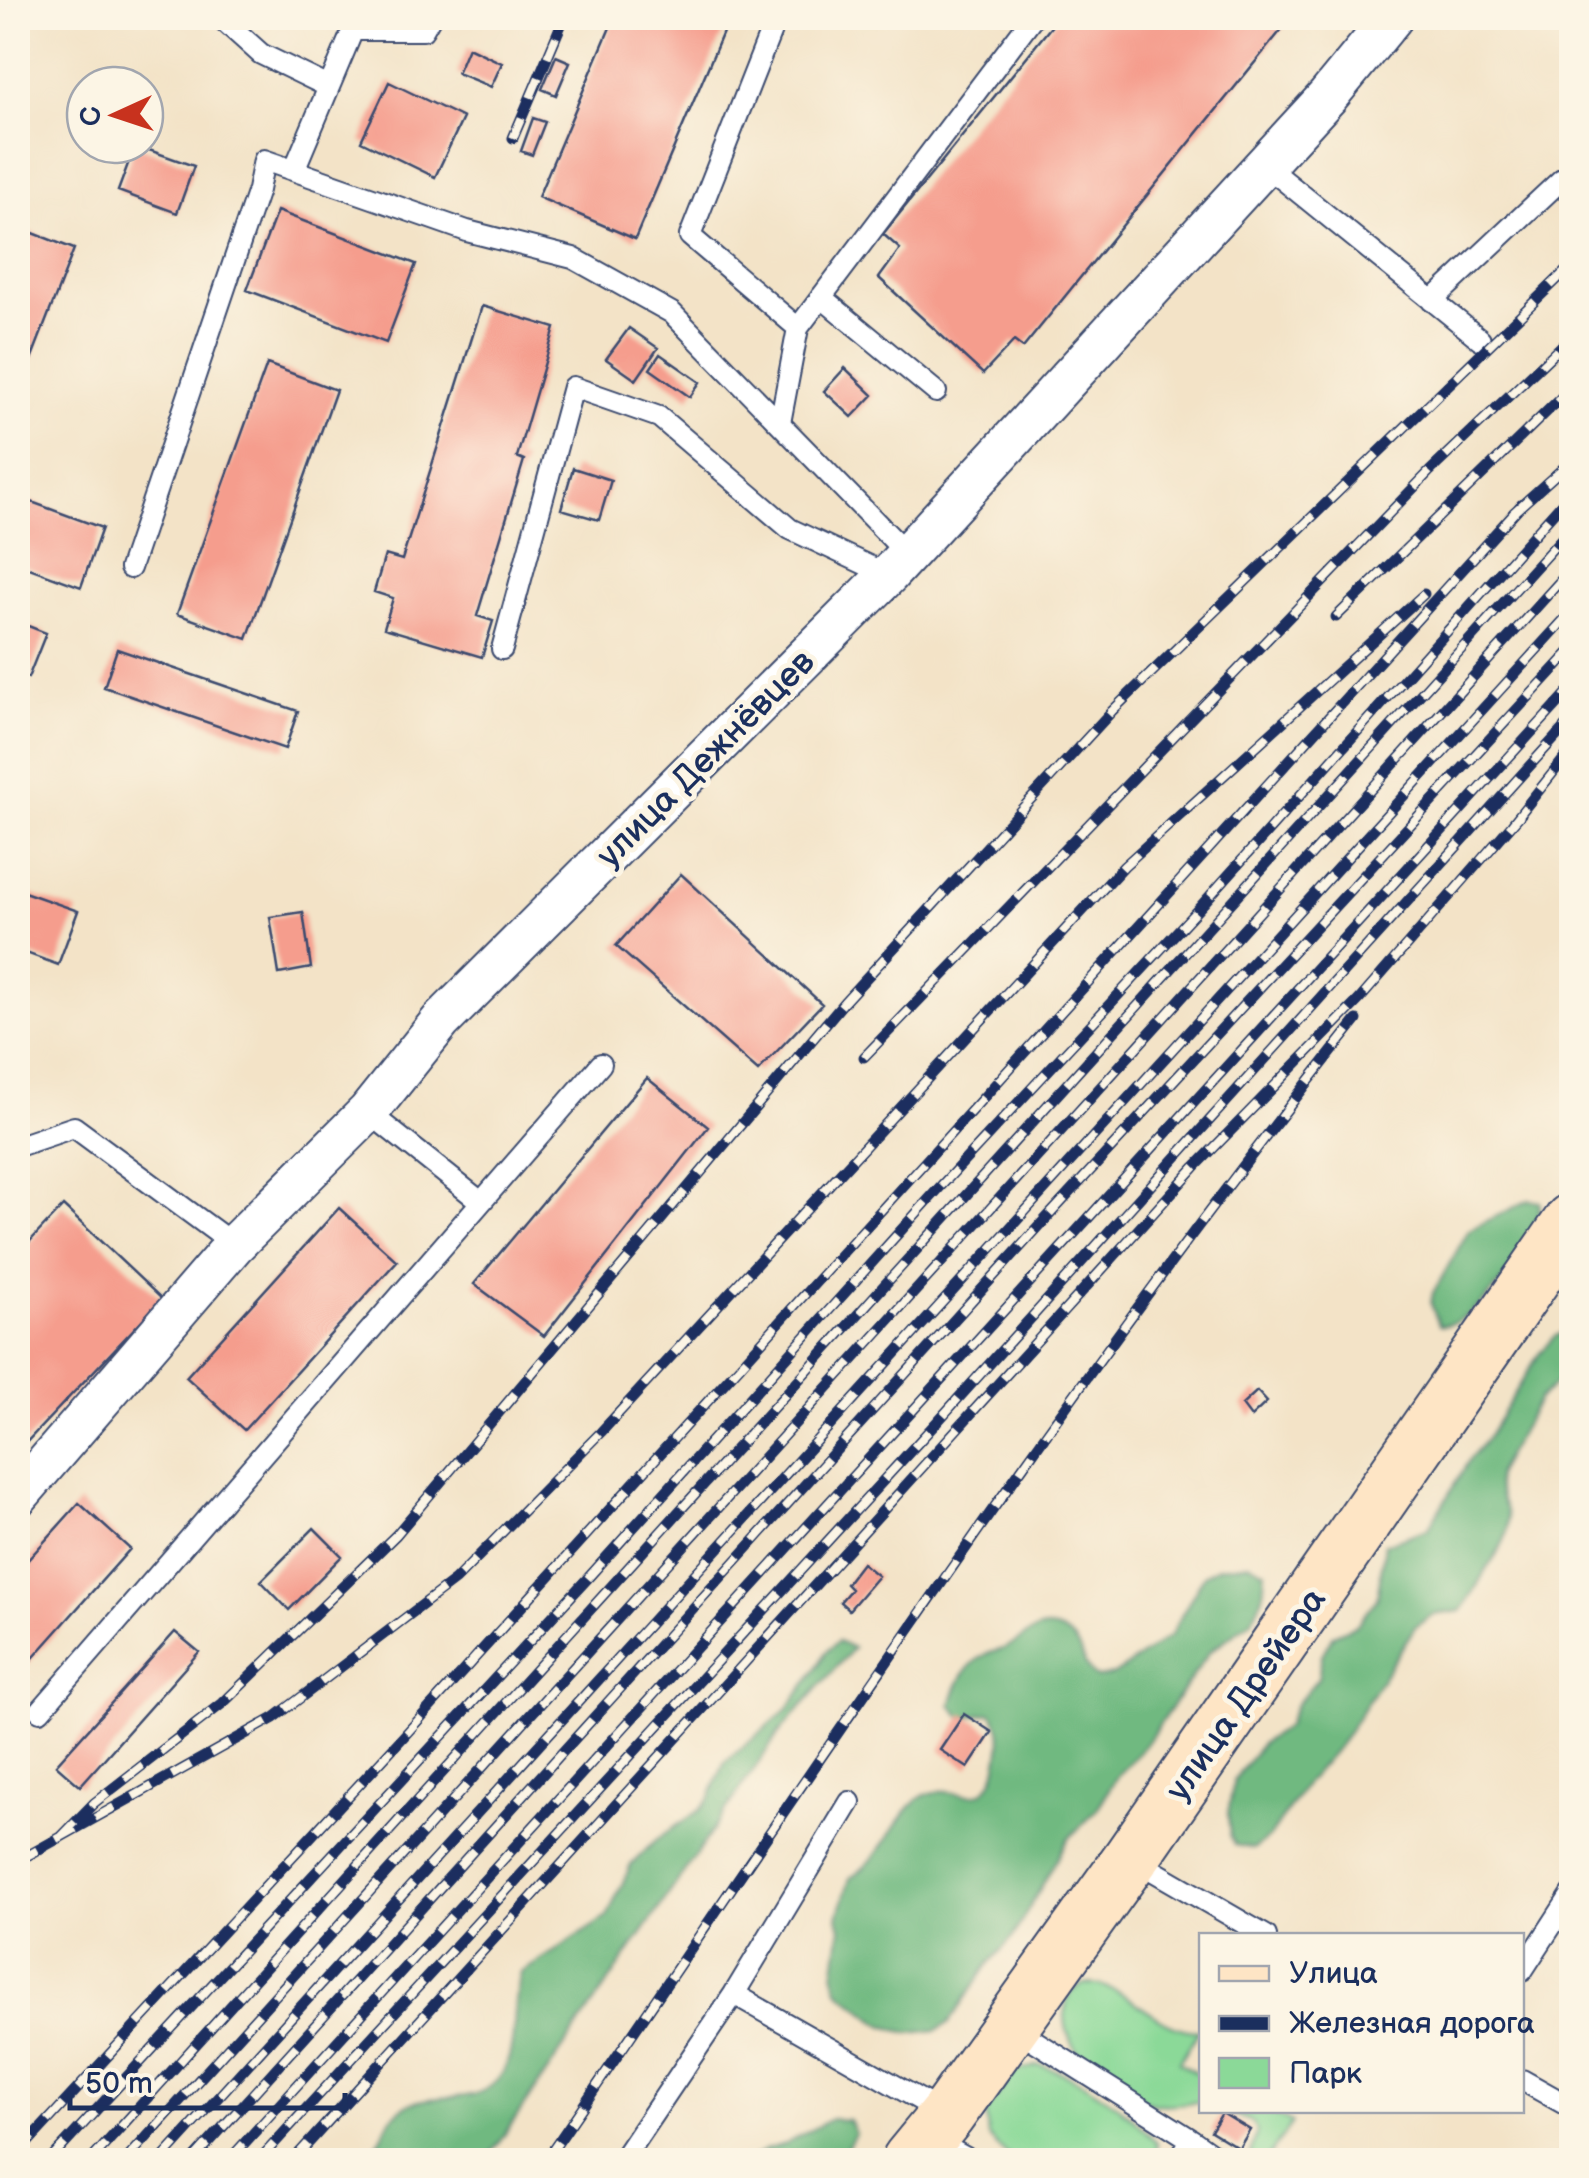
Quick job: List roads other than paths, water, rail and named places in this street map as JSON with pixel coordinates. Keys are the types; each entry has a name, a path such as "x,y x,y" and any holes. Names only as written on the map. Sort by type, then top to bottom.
{"main road":[{"name":"улица Дрейера","path":"939,2143 1011,2026 1572,1221"}],"street":[{"name":"улица Дежнёвцев","path":"18,1496 234,1245 368,1112 441,1021 898,565 1328,96 1392,18"}],"lane":[{"path":"221,18 261,54 328,88"},
{"path":"294,170 355,24 423,30 430,18"},
{"path":"776,18 690,236 798,328"},
{"path":"780,424 798,328 1032,18"},
{"path":"130,568 258,190 264,160 467,231 573,258 672,313 780,424 898,565"},
{"path":"1265,165 1480,340"},
{"path":"1432,301 1562,179"},
{"path":"821,297 936,392"},
{"path":"502,650 573,387 659,417 790,528 898,565"},
{"path":"40,1711 601,1064"},
{"path":"368,1112 481,1202"},
{"path":"18,1146 74,1127 234,1245"},
{"path":"622,2160 734,1994 850,1802"},
{"path":"1131,1858 1261,1933"},
{"path":"1524,1968 1572,1894"},
{"path":"734,1994 939,2143"},
{"path":"1011,2026 1220,2160"},
{"path":"1524,2081 1572,2108"},
{"path":"1178,2160 1192,2140"}],"railway":[{"path":"513,138 564,18"},
{"path":"60,1838 94,1803 223,1703 396,1535 844,1002 1112,711 1572,265"},
{"path":"864,1057 1430,471 1572,336"},
{"path":"1336,617 1572,387"},
{"path":"1513,513 1572,460"},
{"path":"50,2160 587,1579 940,1187 1200,907 1572,492"},
{"path":"18,2153 404,1736 1522,504"},
{"path":"91,2160 1572,527"},
{"path":"126,2160 1572,568"},
{"path":"18,1861 274,1718 455,1580 601,1432 1124,866 1424,594"},
{"path":"161,2160 1572,611"},
{"path":"193,2160 1042,1223 1572,650"},
{"path":"229,2160 1572,688"},
{"path":"259,2160 937,1422 1572,719"},
{"path":"1512,824 1572,749"},
{"path":"293,2160 1195,1167 1359,1000 1521,814"},
{"path":"546,2160 1042,1440 1249,1158 1357,1020"}]}
